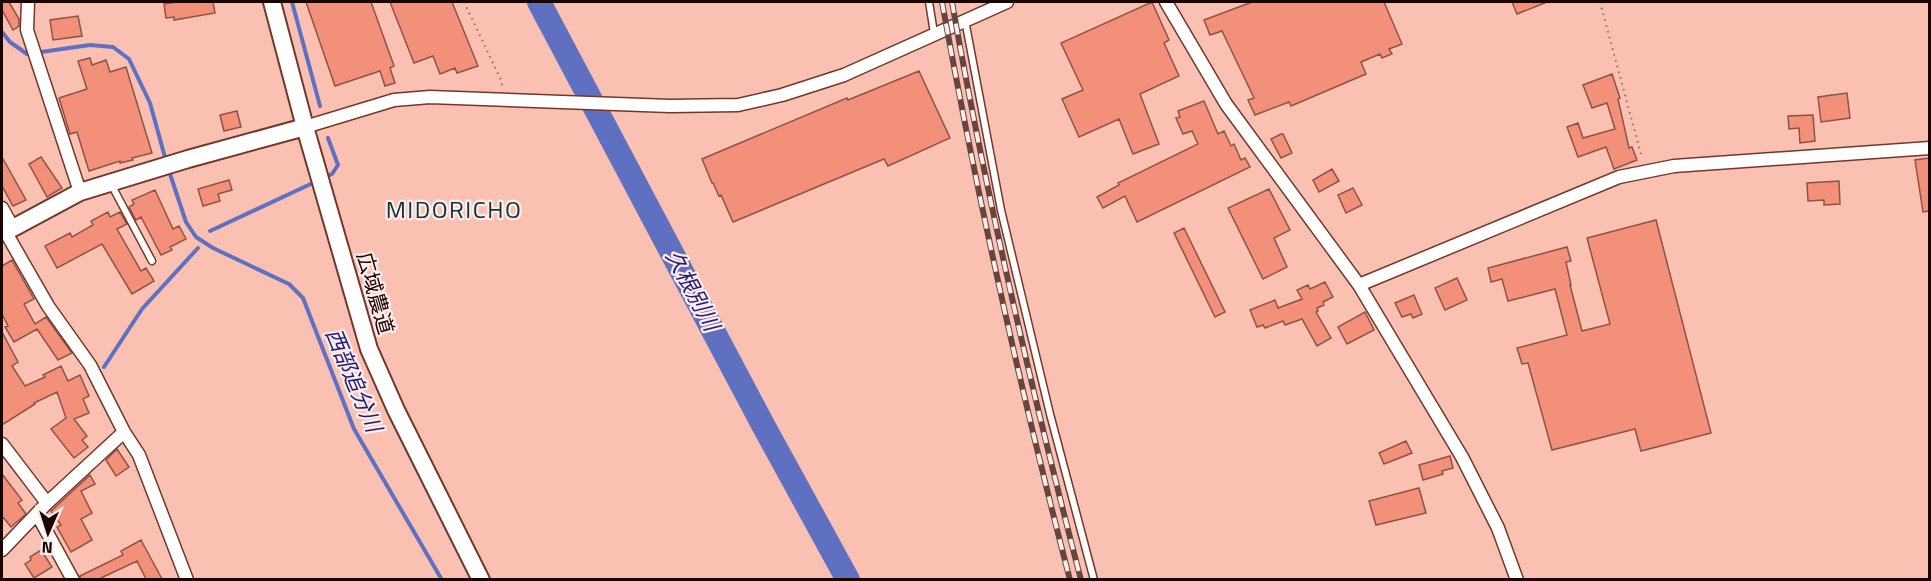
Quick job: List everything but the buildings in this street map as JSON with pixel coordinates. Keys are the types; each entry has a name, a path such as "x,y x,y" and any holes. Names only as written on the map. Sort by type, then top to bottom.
{"street":[{"path":"28,2 27,30 80,192"},
{"name":"広域農道","path":"272,2 322,188 369,349 396,410 481,579"},
{"path":"7,230 80,192 394,100 430,97 651,105 738,105 782,95 843,75 1007,2"},
{"path":"1166,2 1226,104 1359,285 1462,457 1498,528 1517,579"},
{"path":"1359,285 1619,177 1674,166 1929,148"},
{"path":"2,208 7,230 48,306 90,365 124,432 139,455 187,579"},
{"path":"2,550 47,503 124,432"},
{"path":"4,451 47,503"},
{"path":"37,514 73,579"}],"lane":[{"path":"929,2 934,33"},
{"path":"965,20 1001,210 1050,414 1094,579"},
{"path":"111,182 152,261"}],"path":[{"path":"464,2 501,80 505,100"},
{"path":"1600,2 1645,171"}],"waterway":[{"name":"西部追分川","path":"292,2 320,106"},
{"name":"久根別川","path":"539,2 762,423 848,580"},
{"path":"2,32 10,42 27,54 90,45 113,47 129,59 150,103 166,161"},
{"name":"西部追分川","path":"325,177 332,174 338,165 328,138"},
{"name":"西部追分川","path":"169,171 186,222 196,237 213,248 289,284 303,298 354,429 442,580"},
{"name":"西部追分川","path":"210,231 315,182"},
{"name":"西部追分川","path":"104,367 142,309 198,248"}],"railway":[{"path":"942,2 1000,292 1070,580"},
{"path":"952,2 979,147 1010,292 1081,580"}],"district":[{"name":"MIDORICHO","path":"454,209"}]}
